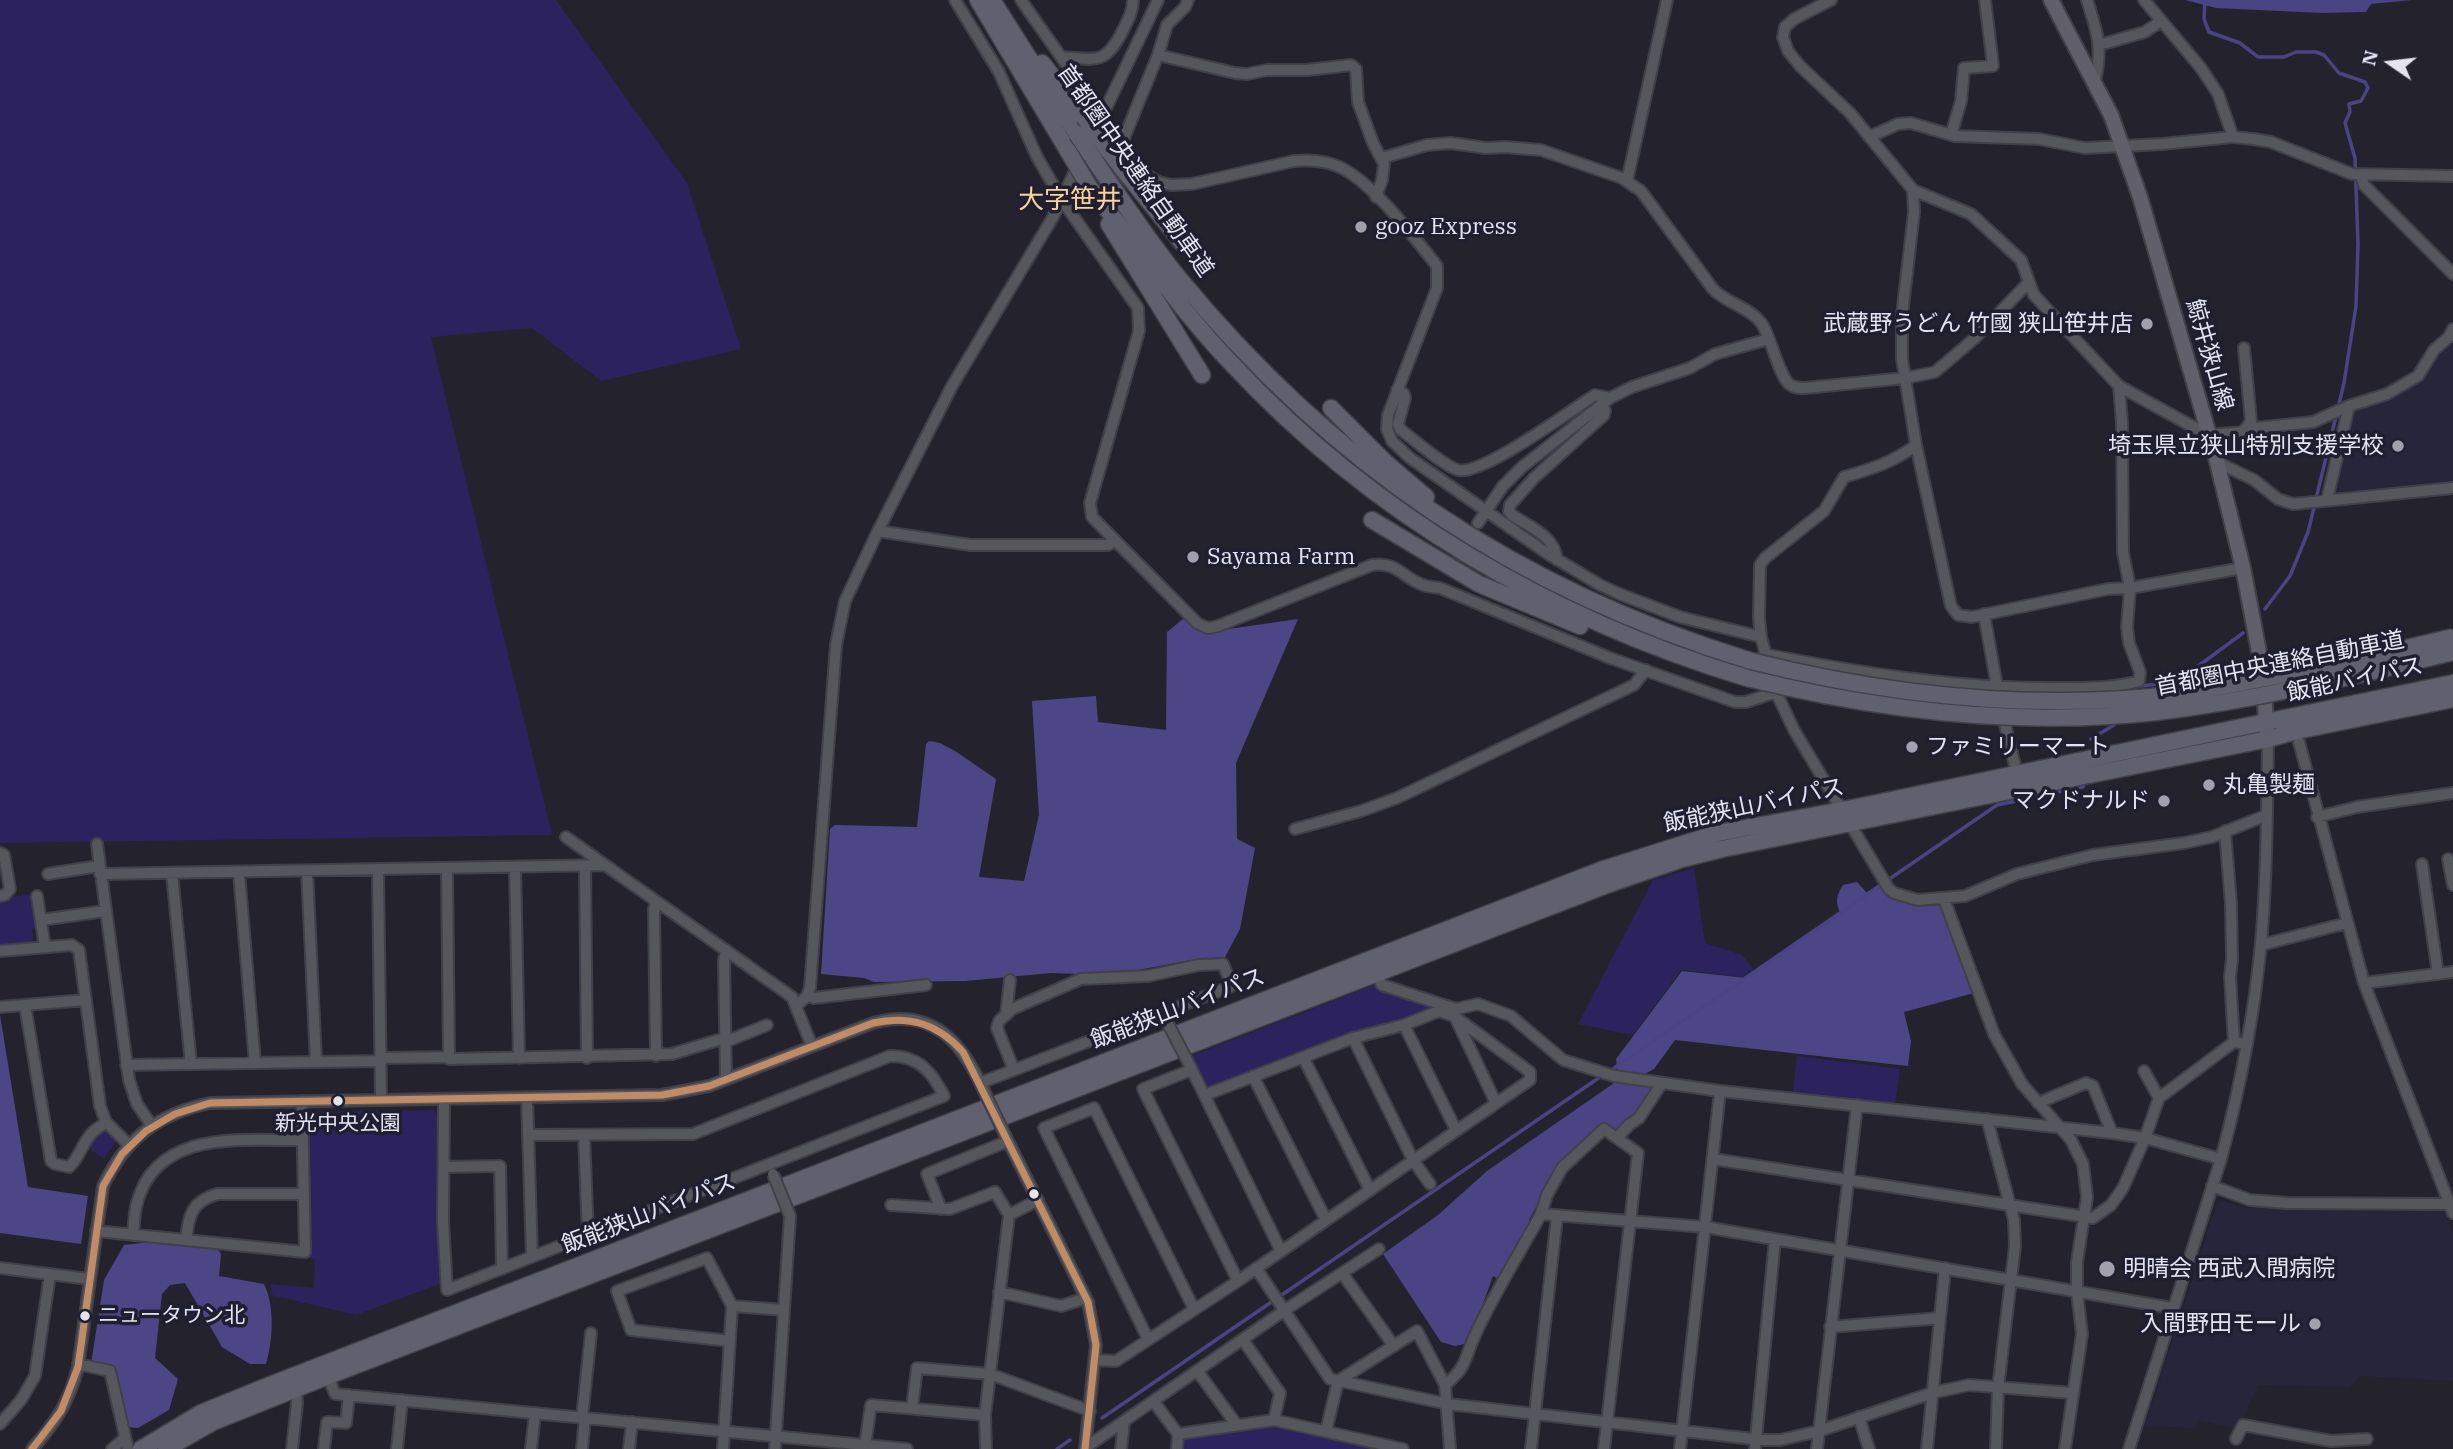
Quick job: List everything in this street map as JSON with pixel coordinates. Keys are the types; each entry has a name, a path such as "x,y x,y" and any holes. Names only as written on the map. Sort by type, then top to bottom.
{"highway":[{"name":"首都圏中央連絡自動車道","path":"978,0 1090,188 1172,296 1232,365 1302,434 1376,495 1471,558 1523,588 1608,628 1709,667 1747,678 1831,697 1988,716 2096,716 2156,712 2238,700 2378,671 2453,652"},
{"name":"首都圏中央連絡自動車道","path":"993,0 1077,134 1177,276 1237,343 1314,419 1386,480 1480,543 1538,576 1618,614 1690,642 1882,689 2003,701 2049,702 2152,697 2357,660 2453,637"},
{"path":"993,0 1089,110 1184,245"},
{"path":"1090,188 1117,239 1202,374"},
{"path":"1331,408 1385,462 1424,496 1538,576"},
{"path":"1372,520 1479,584 1550,615 1620,641 1709,667"},
{"name":"飯能バイパス","path":"2266,722 2453,683"},
{"name":"飯能バイパス","path":"2268,739 2453,698"},
{"name":"飯能狭山バイパス","path":"166,1449 189,1443 213,1422 328,1376 1612,883 1682,859 1846,816 2017,774 2266,722"},
{"name":"飯能狭山バイパス","path":"141,1449 201,1413 270,1385 1601,870 1718,833 1846,816 2268,739"}],"main road":[{"name":"鯨井狭山線","path":"2051,0 2095,81 2123,146 2140,197 2217,462 2243,568 2262,668 2268,739"}],"street":[{"path":"955,0 999,72 1037,157 1062,200 1138,308 1139,331 1090,503 1092,517 1198,623 1208,628 1218,626 1372,565 1386,564 1423,585 1440,588 1610,658 1735,702 1746,702 1776,692"},
{"path":"1021,0 1061,58 1089,110 1112,130 1115,148 1142,172 1159,182 1171,185 1192,184 1294,161 1308,160 1338,166 1360,179 1416,239 1437,266 1437,288 1388,415 1387,429 1392,441 1410,458 1557,560 1600,585 1680,617 1761,636"},
{"path":"1061,58 1097,59 1107,56 1114,49 1130,15 1133,0"},
{"path":"796,1006 807,996 810,988 838,629 845,601 952,386 1062,200 1158,0"},
{"path":"1115,148 1158,55 1167,25 1185,7 1188,0"},
{"path":"1627,181 1667,0"},
{"path":"1831,0 1794,19 1785,27 1783,37 1788,51 1800,65 1850,113 1913,190 1971,214 2021,260 2034,295 2119,386 2208,435 2313,422 2349,406 2387,394 2418,376 2434,350 2449,337 2453,329"},
{"path":"1951,135 1962,101 1964,68 1993,66 1985,0"},
{"path":"2087,0 2099,45 2100,60 2095,81"},
{"path":"2144,0 2201,68 2218,94 2233,137"},
{"path":"2099,45 2145,32 2161,21"},
{"path":"1158,55 1247,74 1266,70 1307,70 1351,65 1356,69 1358,102 1384,164 1376,197"},
{"path":"1869,137 1898,124 1911,123 1951,135 2039,139 2085,148 2233,137 2271,142 2336,170 2361,176 2453,176"},
{"path":"1382,158 1427,145 1451,143 1486,148 1541,150 1627,181 1641,191 1713,289 1754,314 1769,338 1787,383 1795,387 1905,379 1935,372 1975,338 2028,283"},
{"path":"2361,176 2364,185 2453,274"},
{"path":"1913,190 1914,212 1902,315 1905,379 1916,445 1951,606 1958,615 1972,617 2108,589 2130,588 2243,568"},
{"path":"1478,523 1503,486 1522,467 1606,401 1632,387 1690,368 1714,355 1769,338"},
{"path":"2244,348 2251,408 2251,421 2245,429"},
{"path":"1758,657 1997,687 2075,688 2139,681 2140,672 2129,643 2127,627 2130,588 2123,552 2122,423 2119,386"},
{"path":"1397,390 1405,398 1398,424 1400,429 1453,468 1467,471 1499,457 1595,395 1606,401"},
{"path":"1557,560 1556,550 1550,539 1512,515 1509,511 1510,505 1534,478 1604,415 1606,401"},
{"path":"2319,501 2349,406"},
{"path":"1916,445 1901,457 1844,477 1824,511 1765,558 1760,565 1761,636 1758,657 1794,730 1889,889 1910,899 1944,900 1965,896 2017,874 2093,855 2185,843 2267,815"},
{"path":"2217,462 2241,472 2284,502 2293,504 2453,488"},
{"path":"878,531 970,545 1108,545 1114,541"},
{"path":"1440,588 1447,576"},
{"path":"1984,614 2017,774"},
{"path":"1295,829 1397,798 1634,685 1646,670"},
{"path":"2129,1449 2221,1158 2247,1044 2261,944 2268,739"},
{"path":"2212,1186 2250,1200 2451,1208 2364,983 2299,743"},
{"path":"2317,817 2357,807 2453,793"},
{"path":"2225,831 2231,904 2230,978 2234,1042"},
{"path":"566,837 792,997 812,1046"},
{"path":"97,844 126,1065 134,1096 152,1126"},
{"path":"0,853 4,855 9,889 5,895 0,896"},
{"path":"2448,859 2453,885"},
{"path":"2422,864 2438,974"},
{"path":"48,874 100,870 172,874 605,865"},
{"path":"585,866 587,1058"},
{"path":"515,867 519,1058"},
{"path":"447,869 449,1057"},
{"path":"378,870 381,1100"},
{"path":"307,871 316,1061"},
{"path":"239,873 254,1063"},
{"path":"172,874 191,1064"},
{"path":"37,896 45,947"},
{"path":"1944,900 1994,1034 2022,1084 2071,1140 2083,1164 2087,1197 2077,1262 2082,1334 2065,1449"},
{"path":"656,901 656,1056"},
{"path":"41,920 105,911"},
{"path":"2261,944 2347,923"},
{"path":"0,951 72,945 79,950 100,1106 106,1122 128,1144"},
{"path":"726,950 726,1079"},
{"path":"981,1086 1014,1070 1165,1017 1232,986 1223,964 1199,965 1148,976 1081,979 1012,1009 999,1021 997,1028 1014,1070"},
{"path":"2364,983 2453,972"},
{"path":"1376,973 1382,985 1456,1009 1478,1003 1511,1016 1563,1060 1614,1076 1720,1091 2112,1133 2145,1138 2221,1158"},
{"path":"1006,1015 1010,980"},
{"path":"807,996 814,998 926,985"},
{"path":"0,1007 86,1000"},
{"path":"25,1005 51,1161 69,1167 75,1163 77,1154 92,1131 106,1122"},
{"path":"1095,1360 1116,1361 1238,1281 1530,1080 1530,1072 1454,1016 1439,1011 1404,1025 1353,1038 1205,1095"},
{"path":"1454,1016 1496,1103"},
{"path":"1165,1017 1281,1251"},
{"path":"32,1449 62,1411 72,1392 103,1186 111,1168 128,1144 172,1113 210,1103 662,1096 695,1090 895,1018 918,1021 940,1030 955,1042 981,1086 1086,1298 1095,1331 1095,1360 1085,1448"},
{"path":"126,1065 449,1057 656,1056 672,1055 767,1025"},
{"path":"1404,1025 1456,1130"},
{"path":"1353,1038 1413,1160 1430,1184"},
{"path":"1713,1160 2093,1218 2111,1205 2127,1181 2158,1098 2234,1042 2247,1044"},
{"path":"444,1098 443,1222 447,1290 770,1169 944,1096 934,1077 919,1062 902,1056 890,1056 693,1135 528,1135"},
{"path":"1303,1057 1370,1190"},
{"path":"1190,1067 1143,1088 1238,1281"},
{"path":"2144,1071 2158,1098"},
{"path":"1253,1076 1326,1220"},
{"path":"1617,1138 1640,1118 1662,1083"},
{"path":"2038,1103 2086,1083 2093,1086 2112,1133"},
{"path":"1680,1449 1720,1091"},
{"path":"527,1098 532,1257"},
{"path":"96,1231 305,1252 302,1101"},
{"path":"1817,1449 1857,1105"},
{"path":"1148,1339 1044,1128 1094,1108 1194,1308"},
{"path":"1987,1119 2011,1205 2015,1246 1998,1388 1996,1449"},
{"path":"1445,1385 1460,1373 1465,1364 1475,1336 1541,1214 1547,1195 1562,1168 1604,1129 1638,1153 1604,1449"},
{"path":"584,1135 588,1235"},
{"path":"941,1209 926,1174 1007,1139"},
{"path":"133,1235 137,1203 143,1189 165,1161 185,1148 211,1142 303,1140"},
{"path":"444,1167 500,1166 502,1269"},
{"path":"770,1169 790,1216 775,1449"},
{"path":"891,1205 957,1208 995,1192 1009,1215 985,1415 986,1449"},
{"path":"186,1240 189,1216 207,1197 217,1194 303,1194"},
{"path":"1009,1215 1038,1200"},
{"path":"1541,1214 1705,1227 2172,1308"},
{"path":"1531,1449 1557,1216"},
{"path":"1756,1444 1775,1239"},
{"path":"1085,1448 1198,1372 1284,1308 1379,1249"},
{"path":"723,1449 730,1341 732,1306 707,1258 617,1291 631,1330 730,1341"},
{"path":"0,1268 89,1279"},
{"path":"1256,1268 1330,1379 1448,1404 1682,1430 1756,1444 1819,1431 1932,1393 1969,1385 2073,1393"},
{"path":"1927,1449 1945,1268"},
{"path":"1342,1273 1394,1346"},
{"path":"0,1424 21,1400 35,1376 50,1274"},
{"path":"999,1292 1061,1306 1086,1298"},
{"path":"732,1306 784,1310"},
{"path":"1830,1327 1940,1318"},
{"path":"1326,1431 1338,1381 1417,1331 1445,1385 1450,1449"},
{"path":"582,1449 590,1333"},
{"path":"1243,1340 1280,1393 1274,1420"},
{"path":"78,1364 110,1371 127,1444 112,1449"},
{"path":"912,1408 917,1368 990,1374 1090,1411"},
{"path":"1198,1372 1236,1424"},
{"path":"328,1376 335,1394 907,1449"},
{"path":"292,1449 296,1389"},
{"path":"324,1449 327,1422 346,1423 349,1395"},
{"path":"397,1449 402,1400"},
{"path":"1154,1402 1178,1434 1177,1449"},
{"path":"872,1446 870,1405 985,1415"},
{"path":"531,1449 535,1413"},
{"path":"1859,1417 1869,1449"},
{"path":"1178,1434 1274,1420 1403,1449"},
{"path":"1121,1449 1125,1422"},
{"path":"629,1449 632,1423"},
{"path":"2236,1440 2243,1425 2331,1441 2367,1439"}],"shaded area":[{"path":"0,0 556,0 687,183 741,349 601,381 532,328 431,337 552,835 0,843"},
{"path":"2185,0 2412,0 2371,4 2366,12 2322,13 2216,8"},
{"name":"埼玉県立狭山特別支援学校","path":"2453,336 2453,484 2337,495 2333,489 2353,408 2385,399"},
{"path":"1183,619 1208,632 1298,619 1236,763 1237,839 1255,848 1240,929 1225,957 1197,959 1138,970 1051,973 965,981 874,982 864,978 821,974 830,829 835,825 917,827 926,744 929,741 940,743 996,779 979,877 1024,881 1039,815 1032,701 1096,696 1098,722 1166,730 1167,632"},
{"path":"1694,868 1705,943 1742,955 1753,969 1742,977 1681,970 1633,1035 1578,1024 1653,880"},
{"path":"1857,882 1868,894 1881,887 1896,899 1944,908 1974,993 1904,1012 1911,1041 1908,1066 1675,1040 1654,1069 1641,1076 1618,1073 1616,1059 1682,971 1746,978 1841,914 1837,903 1843,885"},
{"path":"30,894 36,928 32,929 34,944 0,947 0,899"},
{"path":"1377,984 1438,1007 1403,1020 1353,1032 1210,1088 1204,1086 1191,1056"},
{"path":"0,1015 28,1187 88,1196 81,1244 0,1233"},
{"path":"1797,1056 1900,1069 1895,1104 1793,1092"},
{"path":"1617,1081 1652,1085 1654,1088 1635,1116 1616,1132 1602,1124 1558,1167 1529,1220 1533,1224 1498,1279 1493,1276 1469,1343 1455,1346 1441,1342 1383,1254 1438,1215 1487,1171"},
{"name":"新光中央公園","path":"434,1110 437,1114 440,1284 356,1315 271,1295 271,1284 314,1288 315,1259 310,1258 307,1115 311,1112"},
{"path":"102,1129 107,1130 117,1140 104,1159 87,1147"},
{"name":"入間野田モール","path":"2223,1201 2247,1208 2444,1210 2453,1233 2453,1381 2359,1376 2350,1387 2258,1385 2238,1429 2198,1420 2196,1428 2145,1426 2217,1203"},
{"path":"150,1242 217,1248 221,1254 219,1276 264,1284 270,1303 271,1334 266,1364 250,1364 222,1347 185,1283 170,1285 162,1294 155,1358 178,1379 169,1410 138,1428 128,1427 116,1371 91,1364 104,1280 124,1245"},
{"path":"1273,1424 1383,1449 1182,1449 1187,1437"}],"waterway":[{"path":"2205,0 2204,19 2209,32 2240,43 2258,57 2284,57 2296,52 2316,52 2324,55 2339,73 2365,82 2368,88 2361,101 2349,104 2350,112 2345,123 2355,158 2358,244 2356,306 2344,383 2308,532 2290,576 2265,609"},
{"path":"2134,687 2178,681 2243,633"},
{"path":"2091,739 2114,725 2114,719"},
{"path":"2033,797 2084,785"},
{"path":"1610,1071 1997,805 2016,801"},
{"path":"1102,1418 1603,1075"},
{"path":"1057,1449 1070,1440"}],"tunnel":[{"path":"1447,576 1478,523"}],"transit line":[{"path":"32,1449 61,1411 78,1367 103,1186 122,1154 146,1131 175,1114 210,1103 662,1095 709,1086 873,1023 899,1020 933,1028 963,1052 1088,1302 1096,1345 1085,1449"}],"place":[{"name":"gooz Express","path":"1361,227"},
{"name":"武蔵野うどん 竹國 狭山笹井店","path":"2147,324"},
{"name":"埼玉県立狭山特別支援学校","path":"2398,446"},
{"name":"Sayama Farm","path":"1193,557"},
{"name":"ファミリーマート","path":"1912,747"},
{"name":"丸亀製麺","path":"2209,785"},
{"name":"マクドナルド","path":"2164,801"},
{"name":"新光中央公園","path":"338,1101"},
{"name":"明晴会 西武入間病院","path":"2107,1269"},
{"name":"ニュータウン北","path":"85,1316"},
{"name":"入間野田モール","path":"2315,1324"}],"district":[{"name":"大字笹井","path":"1070,200"}]}
